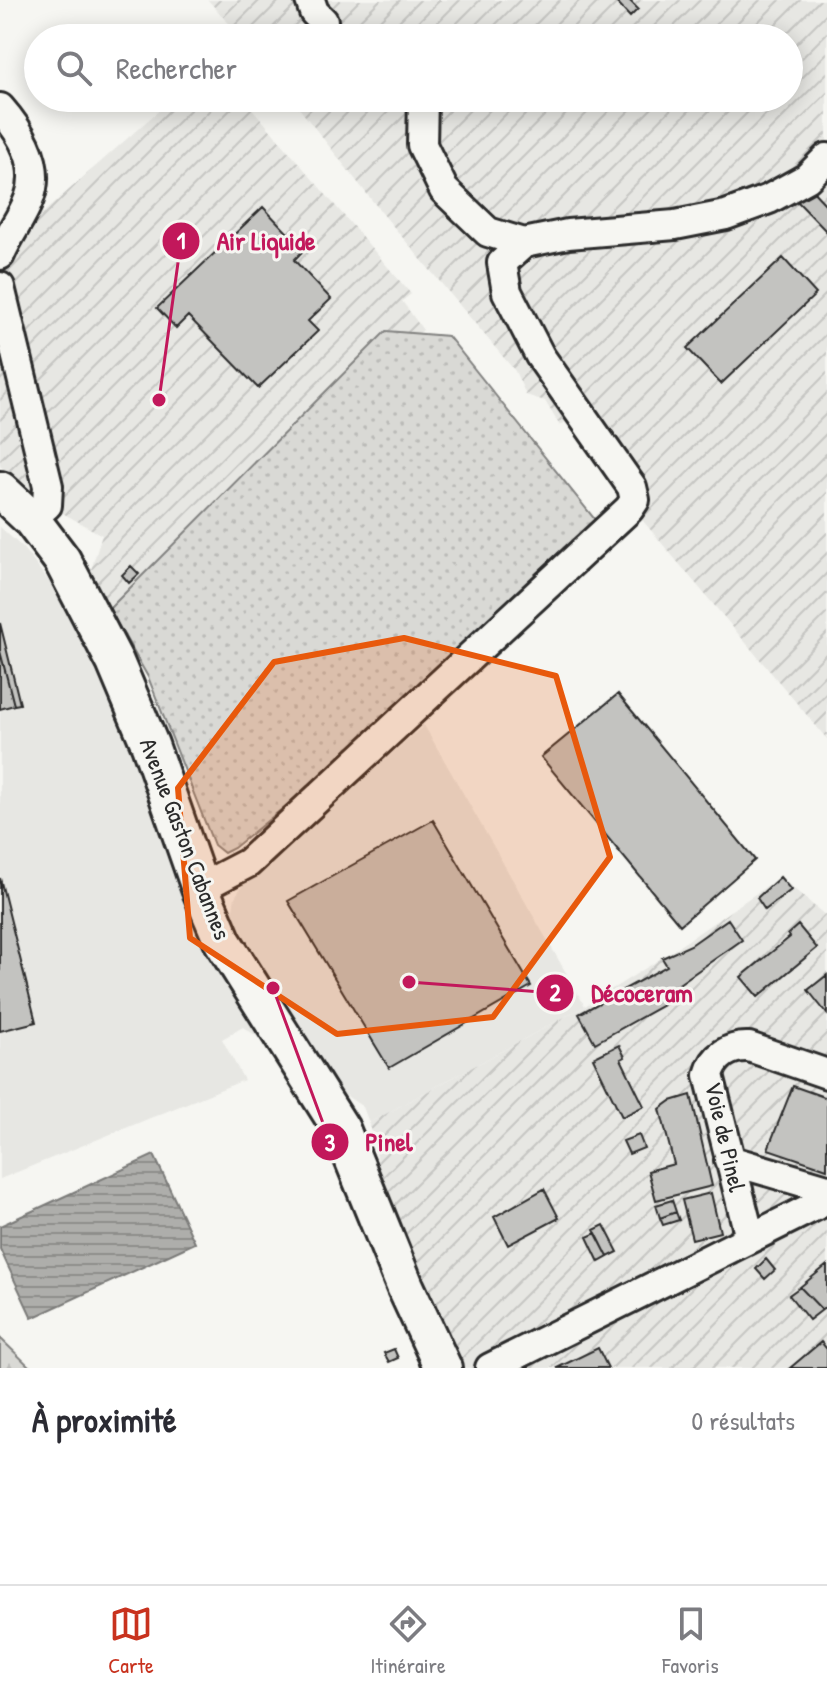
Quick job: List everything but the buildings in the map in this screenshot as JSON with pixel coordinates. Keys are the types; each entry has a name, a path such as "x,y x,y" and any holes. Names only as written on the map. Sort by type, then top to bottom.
{"main road":[{"name":"Avenue Gaston Cabannes","path":"0,490 31,519 62,560 115,662 150,745 200,888 223,942 341,1129 405,1286 443,1368"}],"street":[{"path":"0,108 22,136 31,157 34,179 29,200 0,255"},
{"path":"423,112 422,145 444,190 488,232 524,243 568,234 675,225 726,215 769,199 807,178 827,158"},
{"path":"200,888 248,863 619,519 635,500 632,487 540,356 507,292 502,263 524,243"},
{"path":"0,287 48,486 47,505 31,519"},
{"name":"Voie de Pinel","path":"750,1238 709,1075 711,1065 725,1052 738,1046 827,1074"},
{"path":"729,1160 827,1189"},
{"path":"490,1368 827,1200"}],"highlighted area":[{"path":"404,638 556,676 610,857 493,1017 337,1034 190,938 178,788 274,662"}],"shaded area":[{"path":"208,0 827,0 827,739 643,521 565,422 560,426 545,401 526,395 515,371 382,213 302,112 803,112 803,24 229,24"},
{"path":"157,112 255,112 411,294 402,301 423,330 416,335 386,332 109,609 91,570 102,535 59,511 48,486 32,496 0,466 0,251"},
{"path":"0,527 22,547 69,607 108,684 199,920 233,909 235,897 242,886 424,725 585,1006 369,1123 363,1107 243,1027 222,1039 244,1080 0,1179"},
{"path":"780,877 827,917 827,1368 461,1368 380,1171 369,1123 585,1006 662,958"},
{"path":"154,1155 195,1243 32,1318 0,1249 0,1226"}],"green space":[{"path":"386,331 448,336 600,526 378,731 224,853 214,845 148,677 109,609"},
{"path":"0,1338 31,1368 0,1368"}],"place":[{"name":"Air Liquide","path":"159,400"},
{"name":"Décoceram","path":"409,982"},
{"name":"Pinel","path":"273,988"}]}
